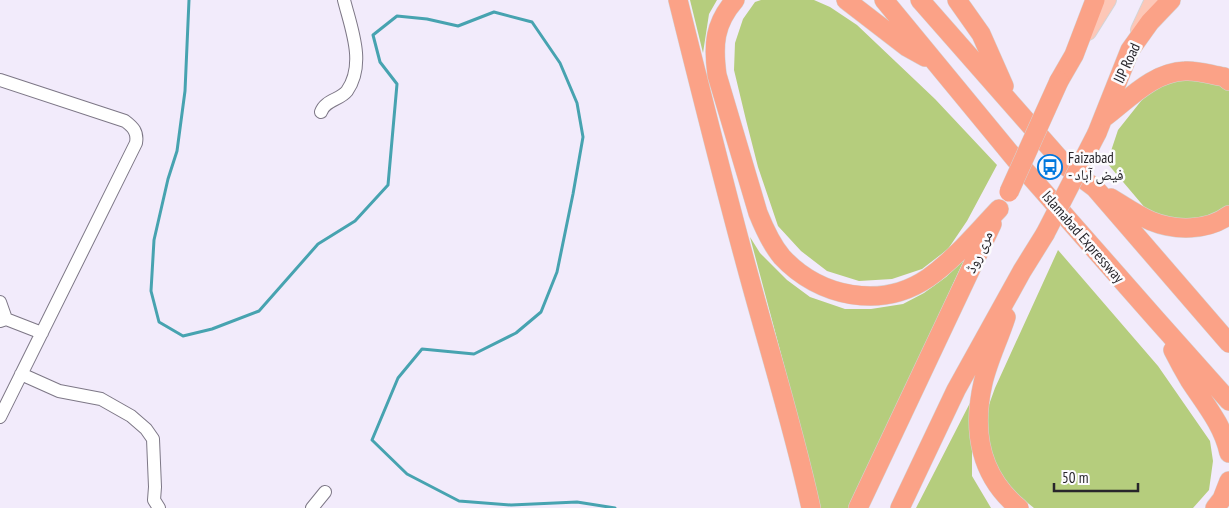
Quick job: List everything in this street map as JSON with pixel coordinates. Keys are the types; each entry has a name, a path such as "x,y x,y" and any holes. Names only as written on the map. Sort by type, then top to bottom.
{"highway":[{"path":"678,0 723,178 779,378 811,508"},
{"path":"735,0 725,12 717,30 714,52 717,75 758,213 767,234 781,256 798,271 816,283 853,295 871,297 908,289 927,279 945,265 999,209"},
{"path":"846,0 907,47 939,66"},
{"name":"Islamabad Expressway","path":"884,0 1016,159 1229,400"},
{"path":"920,0 1067,167 1095,188 1153,222 1174,226 1199,227 1222,220 1229,215"},
{"path":"957,0 981,34 1011,102"},
{"path":"1074,55 1094,0"},
{"name":"IJP Road","path":"1101,125 1130,50 1150,22 1171,0"},
{"name":"مری روڈ","path":"858,508 999,209 1009,192 1059,81 1074,55"},
{"path":"900,508 956,390 1022,271 1045,234 1101,125 1148,83 1166,74 1186,70 1224,77 1229,81"},
{"path":"1095,188 1229,343"},
{"path":"1019,508 1007,498 995,483 985,463 979,437 979,413 983,382 1022,271"},
{"path":"1155,318 1189,379 1215,417 1226,438 1229,453"},
{"path":"1215,508 1222,500 1229,481"}],"main road":[{"name":"مری روڈ","path":"1074,55 1108,0"},
{"path":"1130,50 1153,0"}],"street":[{"path":"321,112 324,105 337,100 347,91 355,74 357,53 344,0"},
{"path":"0,80 125,120 132,126 137,135 136,143 0,417"},
{"path":"0,302 3,320 42,333"},
{"path":"21,374 59,390 101,399 131,416 146,429 153,439 154,500 159,508"},
{"path":"312,508 325,492"}],"green space":[{"path":"690,0 717,0 709,14 703,53"},
{"path":"761,0 814,0 830,7 857,25 935,99 997,165 967,221 948,249 922,269 892,279 859,281 827,271 801,251 778,226 758,167 734,70 735,43 743,19 755,2"},
{"path":"1200,79 1220,84 1229,91 1229,207 1206,219 1169,219 1146,209 1107,163 1118,130 1149,91 1172,80"},
{"path":"750,237 760,253 787,280 810,297 845,309 871,309 903,304 924,293 946,277 964,260 850,508 819,508 812,471"},
{"path":"1058,250 1158,366 1210,441 1213,461 1209,490 1193,508 1034,508 1014,492 995,467 988,439 986,413 995,388"},
{"path":"972,399 972,476 991,508 916,508"}],"waterway":[{"path":"189,0 185,91 177,151 168,179 154,240 151,291 159,322 183,336 212,329 259,311 318,244 355,221 388,185 397,84 380,62 373,35 397,16 427,19 458,26 494,12 532,22 560,63 577,103 583,137 557,272 541,312 516,333 474,354 422,349 398,378 372,440 407,474 459,501 511,505 577,502 615,508"}],"place":[{"name":"Faizabad - فیض آباد","path":"1050,167"}]}
